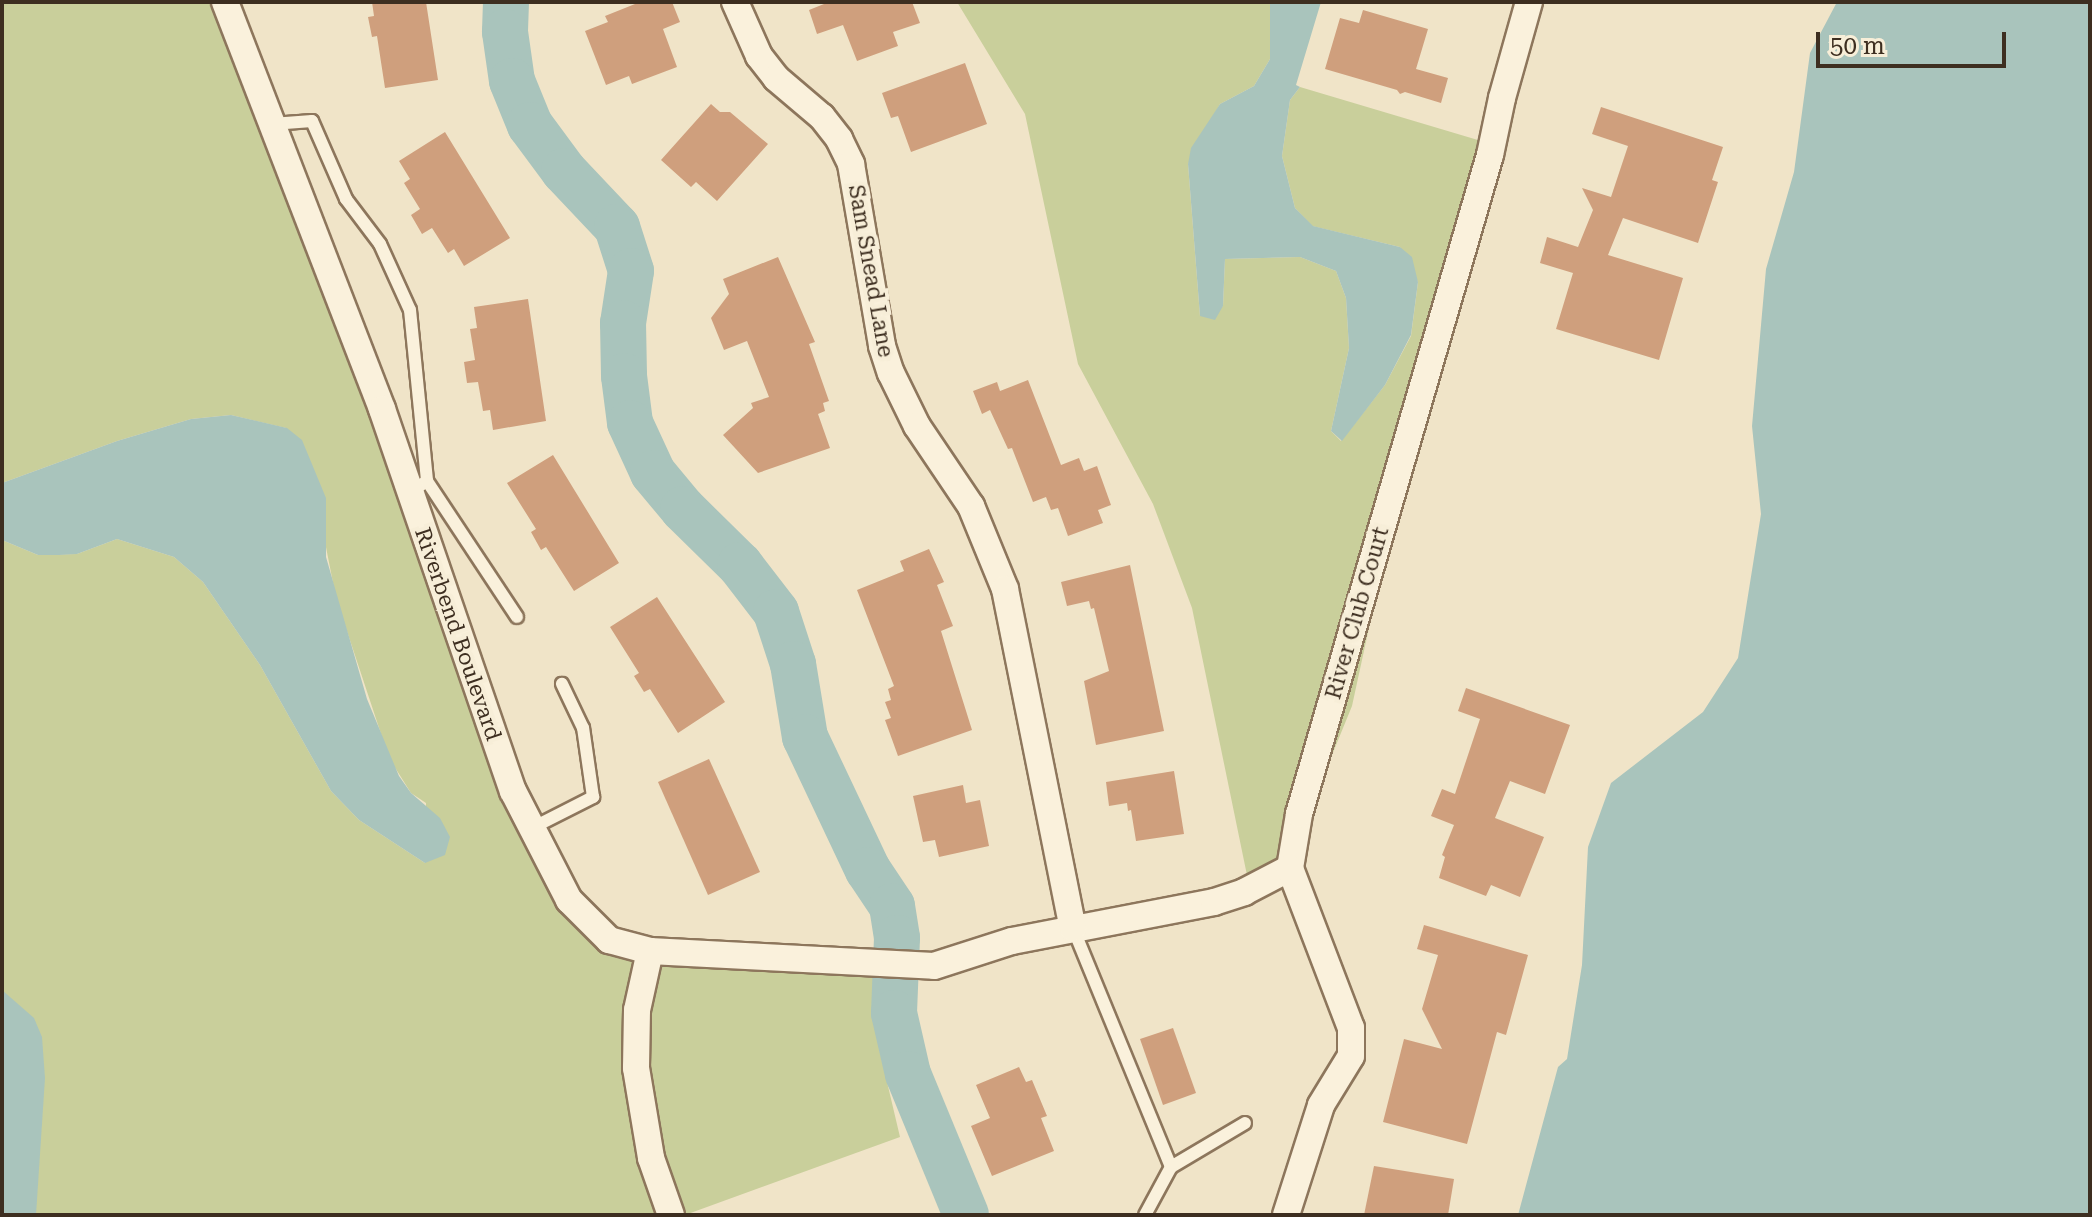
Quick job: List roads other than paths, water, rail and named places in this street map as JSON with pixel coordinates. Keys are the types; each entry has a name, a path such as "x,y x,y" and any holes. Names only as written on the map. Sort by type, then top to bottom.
{"street":[{"name":"Riverbend Boulevard","path":"225,2 382,409 418,487 474,683 513,791 569,900 586,921 609,940 650,951 865,966 934,966 1012,941 1073,928"},
{"name":"Sam Snead Lane","path":"735,2 759,56 776,78 822,117 839,139 851,164 882,346 891,373 917,426 971,506 1005,589 1073,928"},
{"name":"River Club Court","path":"1290,868 1299,814 1490,155 1502,98 1529,2"},
{"path":"1073,928 1214,902 1244,892 1290,868 1351,1028 1351,1056 1321,1105 1286,1215"},
{"path":"650,951 637,1010 636,1068 651,1158 671,1215"}],"lane":[{"path":"272,124 312,121 346,199 380,244 410,310 418,487 517,617"},
{"path":"530,829 593,797 583,728 562,684"},
{"path":"1073,928 1171,1167"},
{"path":"1145,1215 1171,1167 1245,1123"}],"water":[{"path":"1270,2 1321,2 1296,85 1300,87 1290,100 1282,156 1295,208 1313,226 1400,247 1412,257 1418,282 1411,335 1385,385 1342,441 1331,431 1349,348 1346,298 1336,271 1300,257 1225,259 1223,306 1215,320 1200,316 1188,164 1191,148 1220,104 1254,86 1270,59"},
{"path":"1837,2 2090,2 2090,1215 1518,1215 1558,1067 1567,1059 1582,965 1588,847 1611,783 1703,712 1738,658 1761,514 1752,426 1766,269 1794,172 1810,53"},
{"path":"231,415 287,428 302,440 326,498 326,557 367,699 399,776 411,793 440,818 450,837 445,855 425,863 359,820 331,791 260,665 203,582 174,557 117,539 77,554 59,555 38,555 2,540 2,483 117,441 191,419"},
{"path":"2,990 34,1018 42,1037 45,1078 36,1215 2,1215"}],"waterway":[{"path":"506,2 505,32 512,81 530,125 564,171 617,227 631,271 623,323 624,376 630,423 653,473 683,509 740,565 776,612 793,664 805,737 868,870 892,906 897,938 894,1013 908,1074 966,1215"}]}
